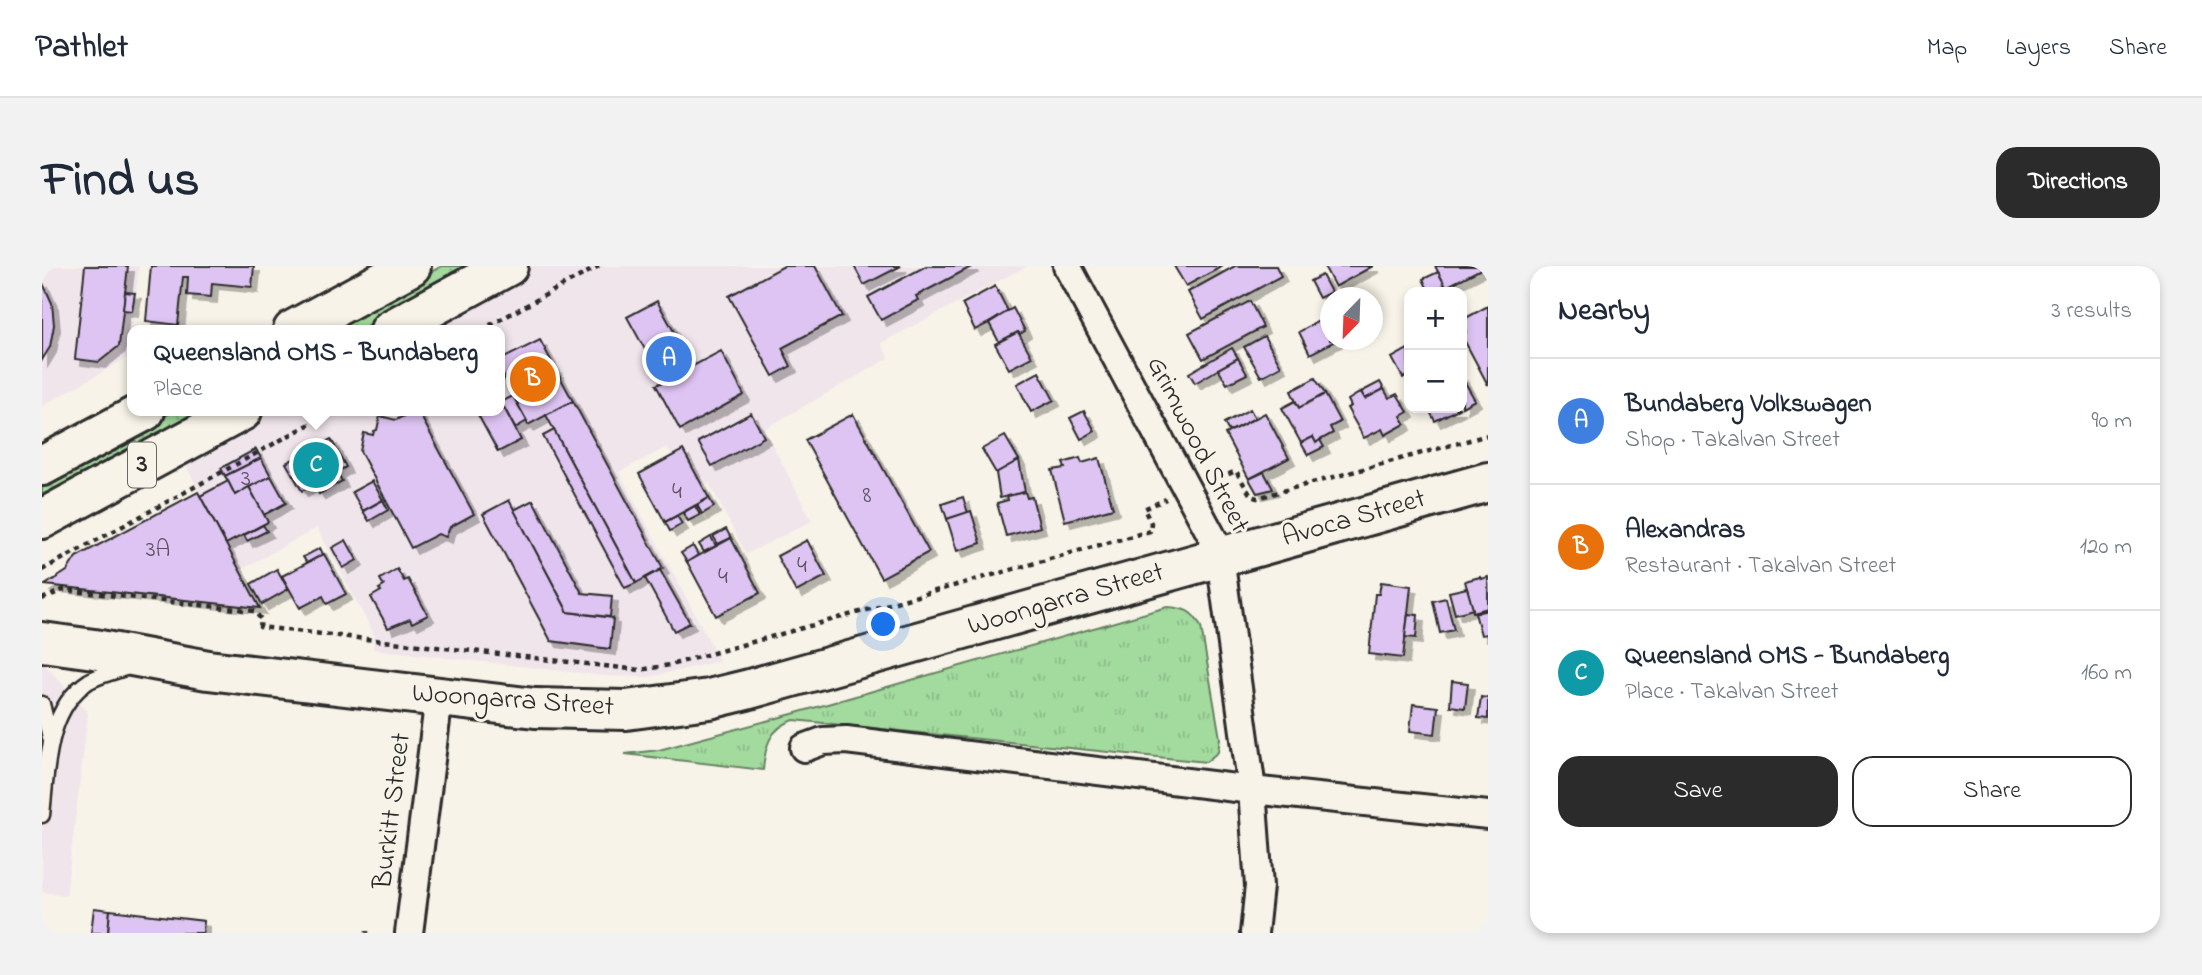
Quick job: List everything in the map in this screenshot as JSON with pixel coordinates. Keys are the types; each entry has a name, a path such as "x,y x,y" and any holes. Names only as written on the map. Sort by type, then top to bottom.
{"main road":[{"path":"302,325 385,276 411,266"},
{"path":"399,325 508,266"},
{"name":"3","path":"42,466 136,416"},
{"name":"3","path":"42,519 233,416"},
{"name":"Avoca Street","path":"1220,556 1488,482"},
{"name":"Woongarra Street","path":"44,646 94,649 208,670 535,708 626,710 709,699 1220,556"},
{"name":"Woongarra Street","path":"44,646 93,667 208,670"}],"street":[{"name":"Grimwood Street","path":"1068,266 1188,490 1220,556 1252,790 1259,886 1254,933"},
{"name":"Burkitt Street","path":"409,933 439,697"},
{"path":"804,748 823,740 846,740 1252,790 1488,815"}],"lane":[{"path":"42,815 51,737 63,711 79,690 99,677 125,668"},
{"path":"42,704 51,737"}],"path":[{"path":"490,325 599,266"},
{"path":"42,570 325,416"},
{"path":"42,599 63,590 254,611 261,619 260,627 640,670 703,656 1150,531 1152,523 1144,509 1236,471 1251,496 1257,498 1488,435"}],"shaded area":[{"path":"42,266 139,266 133,325 127,325 127,358 42,406"},
{"path":"459,266 1027,266 881,343 889,358 764,429 812,521 746,554 709,483 703,486 683,450 672,456 667,447 619,472 720,661 649,677 605,676 373,649 374,634 317,528 240,570 165,425 182,416 505,416 505,325 350,325"},
{"path":"42,661 88,713 66,895 42,892"}],"green space":[{"path":"442,266 478,266 370,325 332,325"},
{"path":"165,416 203,416 42,503 42,482"},
{"path":"1167,607 1188,611 1201,627 1220,738 1218,752 1206,762 794,720 779,728 770,739 763,770 625,754 659,750 796,713"}],"building":[{"path":"85,266 128,266 119,346 99,362 75,359"},
{"path":"151,266 254,266 252,287 212,283 211,297 187,295 188,277 183,277 178,325 146,321"},
{"path":"784,266 815,266 842,316 782,348 791,366 773,376 729,296"},
{"path":"854,266 901,266 864,285"},
{"path":"926,266 973,266 916,296 918,300 881,320 868,297"},
{"path":"1174,266 1223,266 1186,286"},
{"path":"1235,266 1276,266 1281,276 1203,319 1188,292"},
{"path":"1324,266 1373,266 1335,287"},
{"path":"1435,266 1479,266 1481,269 1446,287"},
{"path":"1438,272 1445,285 1427,287 1423,279"},
{"path":"1322,275 1328,287 1320,287 1319,298 1310,281"},
{"path":"42,281 52,303 54,325 50,347 42,360"},
{"path":"995,286 1009,313 975,330 962,304"},
{"path":"125,292 135,293 132,311 123,310"},
{"path":"657,301 693,366 721,351 744,395 680,430 656,385 663,382 627,317"},
{"path":"1250,301 1263,327 1203,359 1189,333"},
{"path":"1488,306 1488,385 1467,345 1467,317"},
{"path":"1013,308 1025,331 999,342 989,323"},
{"path":"1320,320 1320,349 1310,354 1299,332"},
{"path":"1018,332 1032,357 1009,369 995,344"},
{"path":"1264,336 1281,366 1261,377 1244,347"},
{"path":"540,340 573,401 528,425 505,379 505,358"},
{"path":"1232,348 1238,358 1195,383 1189,373"},
{"path":"1404,351 1404,378 1403,378 1392,358"},
{"path":"1238,358 1247,374 1227,384 1218,369"},
{"path":"1039,372 1054,400 1031,412 1017,384"},
{"path":"1315,378 1325,394 1299,408 1291,391"},
{"path":"1380,382 1384,389 1365,399 1361,392"},
{"path":"1467,386 1475,400 1467,404"},
{"path":"1384,389 1389,398 1397,394 1406,413 1401,416 1405,424 1385,435 1382,429 1364,438 1347,408 1351,406 1348,400 1361,392 1365,399"},
{"path":"1325,394 1340,422 1330,427 1333,433 1316,443 1313,437 1301,443 1282,408 1295,401 1299,408"},
{"path":"513,396 527,421 515,428 505,409 505,400"},
{"path":"573,401 663,568 636,583 546,415"},
{"path":"1250,409 1255,418 1229,432 1224,423"},
{"path":"505,410 521,440 498,452 479,416 505,416"},
{"path":"1084,411 1095,431 1081,439 1070,418"},
{"path":"751,413 764,437 712,466 698,442"},
{"path":"1265,413 1289,458 1249,479 1225,434"},
{"path":"1431,413 1450,413 1435,421"},
{"path":"853,414 929,552 881,578 805,440"},
{"path":"380,416 396,420 404,416 421,416 474,514 450,527 446,537 438,534 411,548 360,451 364,433 373,435"},
{"path":"554,430 636,583 625,588 543,436"},
{"path":"1005,436 1019,460 996,473 982,449"},
{"path":"1313,437 1316,443 1320,440 1324,447 1308,455 1301,443"},
{"path":"331,439 346,467 302,491 286,463"},
{"path":"256,449 261,458 225,476 221,468"},
{"path":"683,450 709,498 665,522 639,474"},
{"path":"261,458 271,476 235,495 225,476"},
{"path":"1080,458 1082,463 1099,458 1113,508 1065,521 1052,470 1065,468 1063,463"},
{"path":"1019,460 1025,492 1000,498 996,473"},
{"path":"337,472 342,481 319,494 314,484"},
{"path":"1264,472 1273,489 1257,493 1249,479"},
{"path":"271,476 286,503 264,515 249,487"},
{"path":"228,481 235,495 249,487 268,522 226,544 200,496"},
{"path":"372,481 383,500 363,511 352,492"},
{"path":"198,492 260,608 45,585 67,571 76,557"},
{"path":"1025,492 1027,498 1032,497 1040,527 1006,536 997,503 1008,500 1007,496"},
{"path":"963,497 968,513 947,519 942,504"},
{"path":"709,498 714,507 702,514 697,505"},
{"path":"383,500 388,510 369,521 363,511"},
{"path":"509,500 568,612 613,618 610,649 551,641 483,514"},
{"path":"533,500 582,593 612,596 610,617 568,612 514,510"},
{"path":"695,506 700,515 688,521 683,513"},
{"path":"971,511 981,543 957,551 947,519"},
{"path":"677,516 682,524 670,531 665,522"},
{"path":"263,525 267,531 247,541 244,535"},
{"path":"726,529 731,538 718,544 713,536"},
{"path":"711,537 716,546 704,552 699,544"},
{"path":"731,538 760,593 716,616 687,562"},
{"path":"346,540 357,560 343,568 332,548"},
{"path":"807,540 826,576 796,592 777,556"},
{"path":"693,546 698,555 687,562 681,553"},
{"path":"320,548 323,554 307,563 303,557"},
{"path":"324,554 346,594 327,604 323,596 300,608 282,576"},
{"path":"277,569 288,589 262,604 251,584"},
{"path":"397,569 404,581 408,579 428,615 412,623 410,619 388,628 371,597 384,586 380,579"},
{"path":"660,570 690,623 674,631 645,578"},
{"path":"1488,577 1488,608 1473,612 1465,581"},
{"path":"1381,582 1411,586 1403,658 1369,654 1375,594 1379,594"},
{"path":"1467,588 1473,609 1455,614 1449,592"},
{"path":"1446,598 1454,630 1440,633 1433,601"},
{"path":"1488,610 1488,634 1481,635 1475,613"},
{"path":"1408,614 1418,615 1416,638 1405,637"},
{"path":"1452,681 1468,683 1465,708 1450,706"},
{"path":"1481,697 1488,698 1488,719 1478,718"},
{"path":"1413,704 1438,707 1435,734 1410,731"},
{"path":"94,908 110,910 108,933 91,933"},
{"path":"110,910 204,921 203,933 108,933"}],"place":[{"name":"Bundaberg Volkswagen","path":"669,359"},
{"name":"Alexandras","path":"533,379"},
{"name":"Queensland OMS - Bundaberg","path":"316,465"}]}
